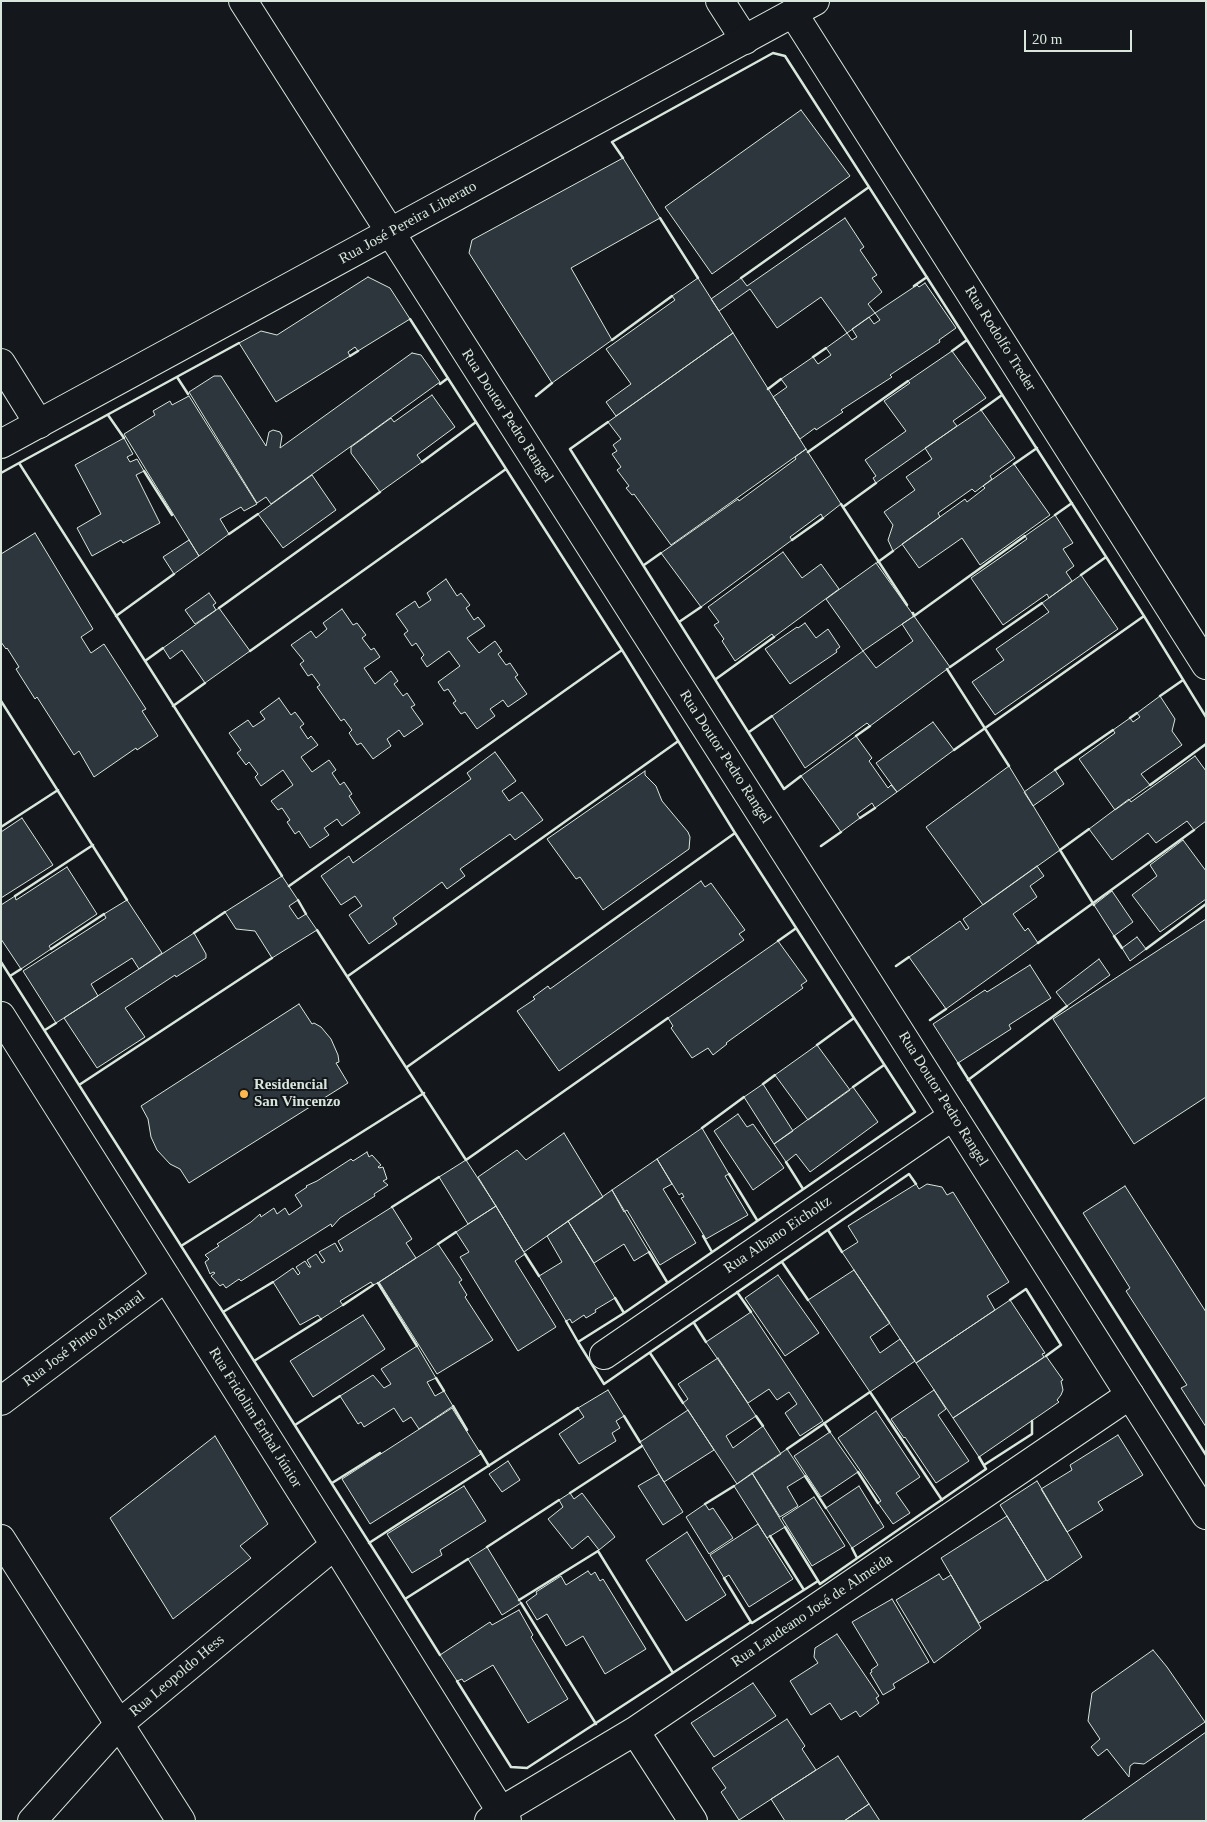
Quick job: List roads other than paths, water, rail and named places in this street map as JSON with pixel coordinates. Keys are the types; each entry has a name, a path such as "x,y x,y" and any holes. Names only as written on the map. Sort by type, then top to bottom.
{"street":[{"name":"Rua Doutor Pedro Rangel","path":"243,1 1206,1515"},
{"path":"720,1 745,40"},
{"name":"Rua José Pereira Liberato","path":"1,444 804,7"},
{"name":"Rua Rodolfo Treder","path":"804,7 1206,665"},
{"path":"1,363 39,424"},
{"name":"Rua Fridolim Erthal Júnior","path":"1,1016 335,1545 499,1818"},
{"name":"Rua Albano Eicholtz","path":"604,1355 953,1116"},
{"name":"Rua José Pinto d'Amaral","path":"1,1401 166,1277"},
{"name":"Rua Laudeano José de Almeida","path":"499,1818 635,1731 1130,1394"},
{"path":"1,1539 181,1821"},
{"name":"Rua Leopoldo Hess","path":"32,1821 118,1724 335,1545"},
{"path":"635,1731 693,1821"}],"place":[{"name":"Residencial San Vincenzo","path":"244,1094"}]}
